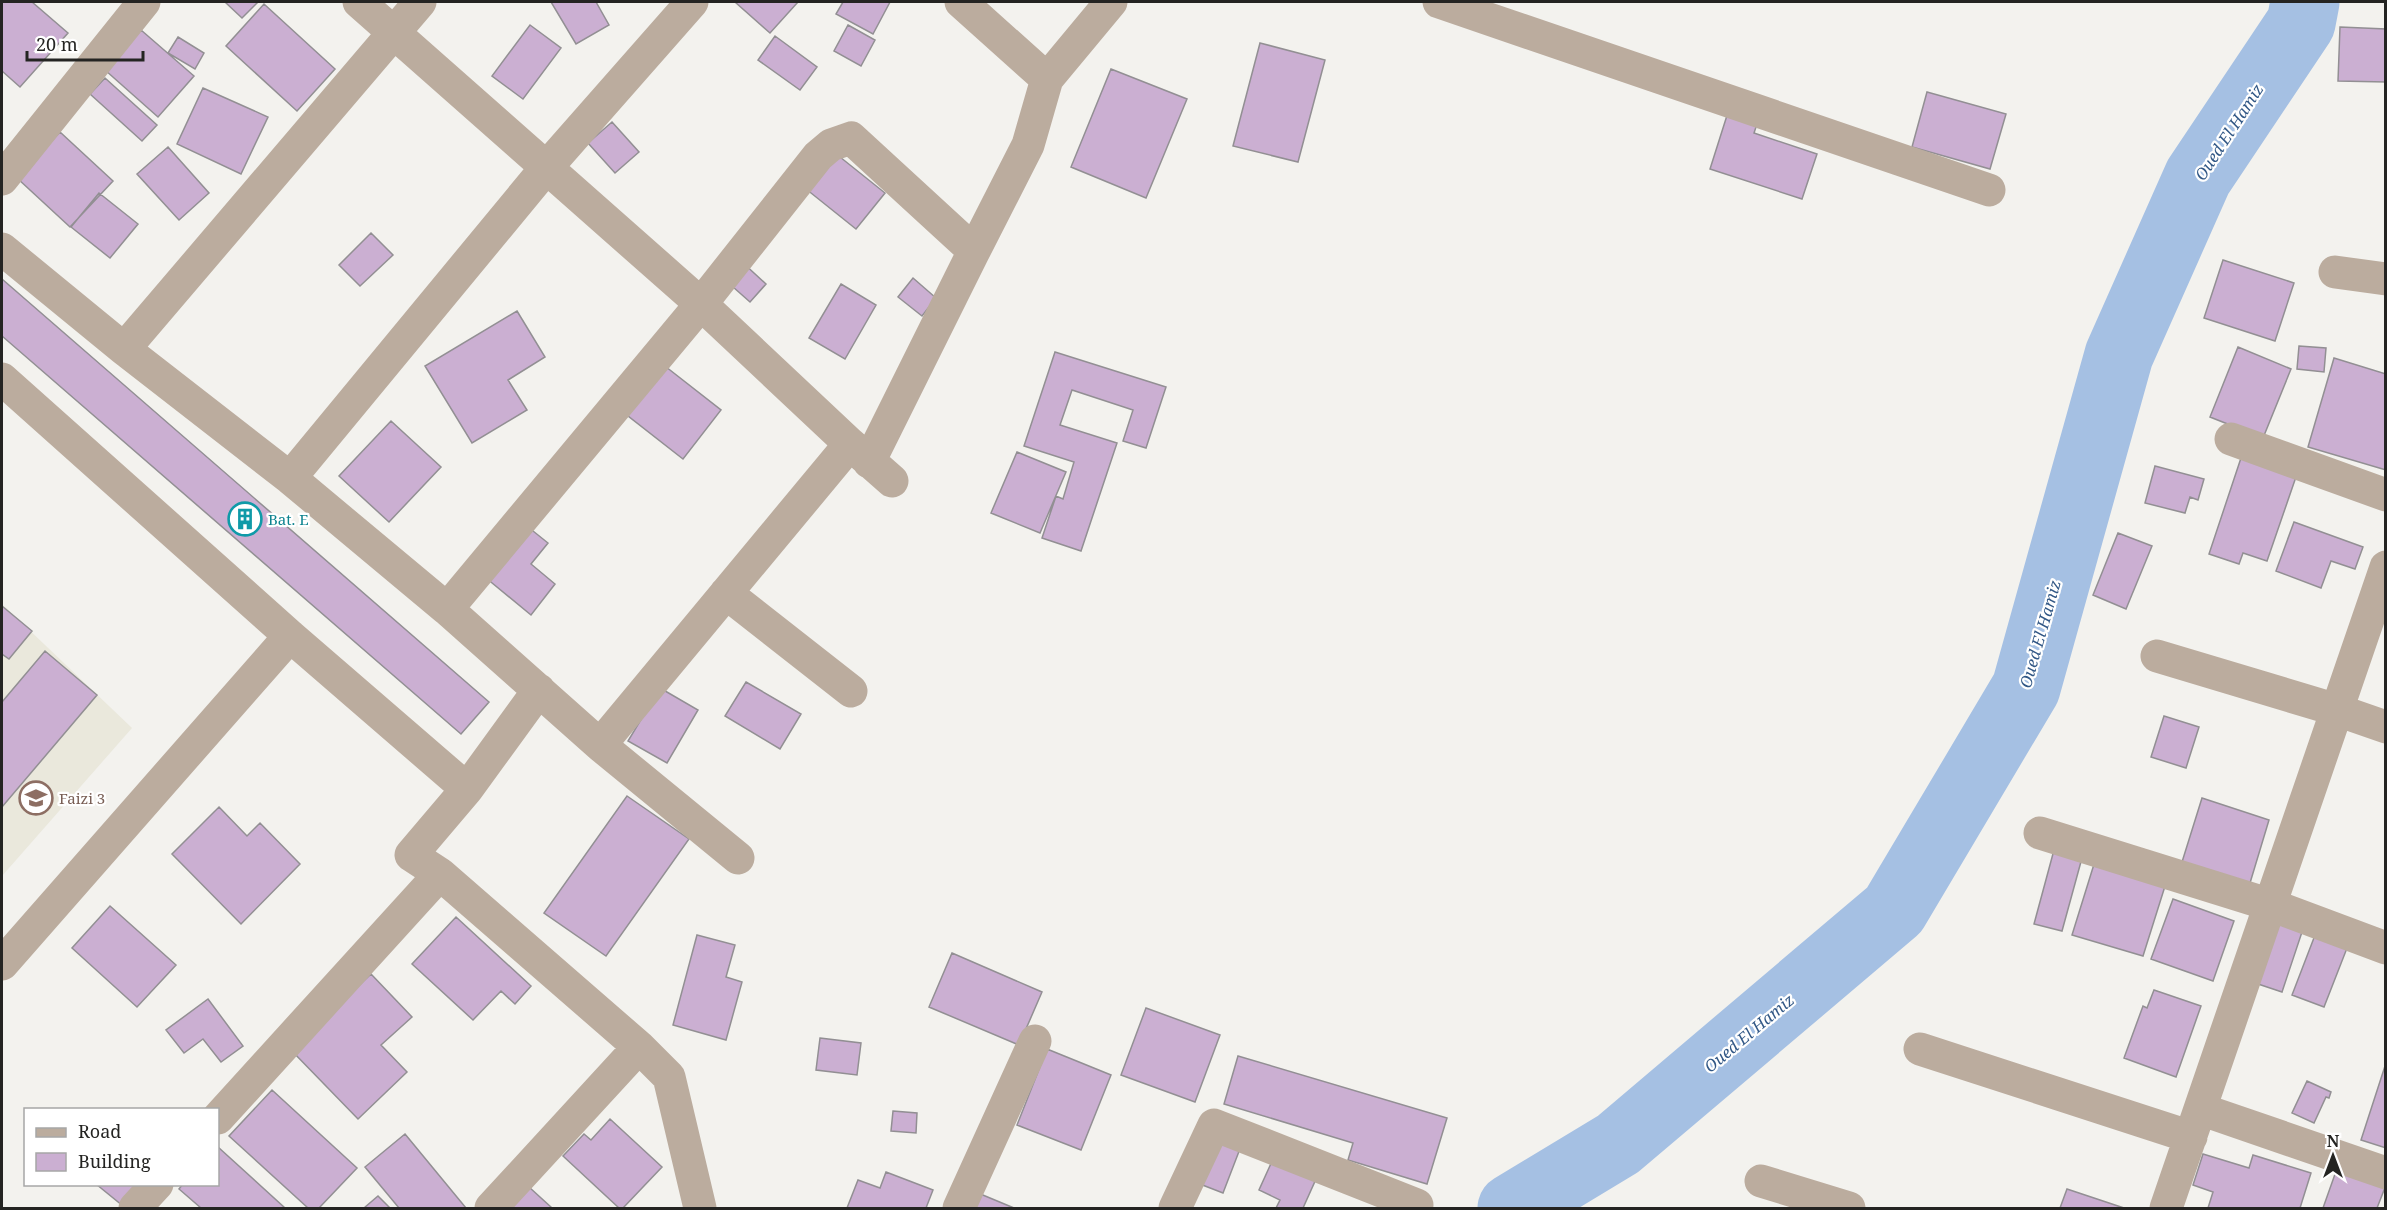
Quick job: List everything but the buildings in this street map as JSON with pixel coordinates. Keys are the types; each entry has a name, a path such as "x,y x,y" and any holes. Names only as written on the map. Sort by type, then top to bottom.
{"street":[{"path":"2,179 144,2"},
{"path":"358,2 700,304 870,462"},
{"path":"124,349 420,2"},
{"path":"290,478 546,168 692,2"},
{"path":"961,2 1047,79"},
{"path":"600,744 726,593 870,462 1028,145 1047,79 1111,2"},
{"path":"1439,2 1989,190"},
{"path":"447,609 700,304 818,156 831,145 851,138 974,251"},
{"path":"2,249 124,349 290,478 447,609 600,744 738,858"},
{"path":"2335,272 2385,279"},
{"path":"2,379 290,636 467,789"},
{"path":"2231,439 2385,495"},
{"path":"2166,1209 2385,567"},
{"path":"726,593 851,691"},
{"path":"2,964 290,636"},
{"path":"2157,656 2337,710 2385,727"},
{"path":"539,690 467,789 411,855 440,874 639,1047 669,1077 700,1209"},
{"path":"2040,834 2271,904 2385,948"},
{"path":"219,1117 440,874"},
{"path":"959,1209 1035,1041"},
{"path":"491,1209 639,1047"},
{"path":"1920,1048 2385,1173"},
{"path":"1175,1209 1214,1125 1417,1205"},
{"path":"1761,1181 1849,1209"},
{"path":"135,1209 156,1186"}],"shaded area":[{"name":"Faizi 3","path":"2,604 132,728 2,876"}],"waterway":[{"name":"Oued El Hamiz","path":"1512,1208 1618,1144 1894,910 2026,688 2119,355 2198,177 2301,23 2305,2"}],"place":[{"name":"Bat. E","path":"245,519"},
{"name":"Faizi 3","path":"36,798"}]}
